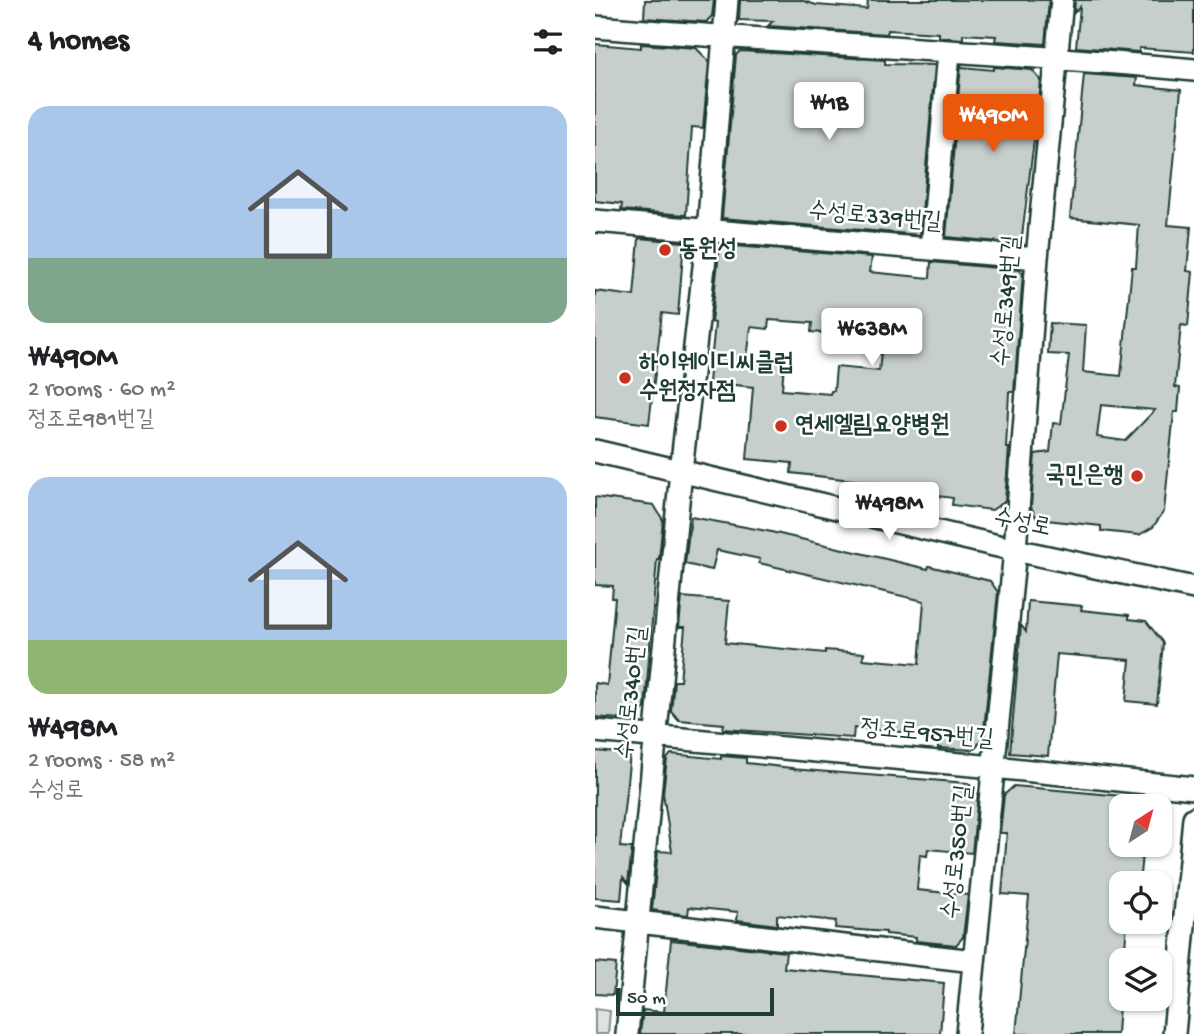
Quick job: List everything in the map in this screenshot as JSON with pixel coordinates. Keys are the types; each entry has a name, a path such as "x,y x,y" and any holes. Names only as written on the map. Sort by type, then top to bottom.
{"street":[{"path":"681,471 708,231 727,0"},
{"name":"수성로349번길","path":"1015,550 1037,258 1062,0"},
{"path":"595,27 724,38 1057,57 1194,70"},
{"path":"932,249 949,52"},
{"name":"수성로339번길","path":"595,221 1037,258"},
{"name":"수성로","path":"595,451 1015,550 1194,588"},
{"name":"수성로340번길","path":"627,1034 681,471"},
{"name":"수성로350번길","path":"968,1034 1015,550"},
{"name":"정조로957번길","path":"595,731 1194,788"},
{"path":"1174,1034 1194,818"},
{"path":"595,917 974,961"}],"shaded area":[{"path":"595,1009 610,1011 608,1034 595,1034"}],"building":[{"path":"645,0 714,0 712,16 706,22 644,18"},
{"path":"740,0 801,0 816,5 867,9 868,0 1049,0 1045,44 995,41 996,36 963,34 963,39 939,37 939,33 888,30 887,34 768,26 773,21 739,20"},
{"path":"1075,0 1194,0 1194,52 1139,48 1139,52 1076,47 1080,7 1074,13"},
{"path":"595,44 641,48 641,44 696,48 709,61 703,128 692,127 686,215 621,210 622,204 595,201"},
{"path":"740,51 885,60 885,64 935,65 920,235 722,218 736,55"},
{"path":"961,65 994,70 994,67 1032,70 1041,80 1039,104 1036,103 1021,244 946,237"},
{"path":"1084,74 1137,78 1136,85 1181,90 1168,225 1191,227 1187,271 1193,272 1188,326 1181,325 1175,387 1180,388 1178,412 1174,412 1164,511 1153,527 1139,535 1101,531 1101,526 1037,519 1031,507 1035,454 1050,452 1053,423 1061,424 1069,355 1048,354 1050,323 1086,325 1083,372 1121,376 1132,267 1136,267 1139,225 1070,218","holes":["1101,405 1155,410 1125,441 1097,437"]},
{"name":"하이웨이디씨클럽 수원정자점","path":"639,238 684,242 678,315 662,313 649,424 595,417 595,291 634,296"},
{"path":"720,245 872,257 870,272 930,278 931,262 1020,270 1023,274 1014,392 1009,392 1005,501 992,510 952,505 953,498 886,489 886,484 791,473 792,463 747,459 753,387 709,382 715,323 711,322","holes":["769,320 812,323 811,332 838,334 839,338 882,343 879,371 836,367 834,391 830,394 782,390 784,362 747,359 751,327 768,329"]},
{"path":"595,497 654,505 663,520 657,559 645,708 631,720 595,717 595,683 607,685 615,598 612,598 613,586 595,585"},
{"path":"691,517 767,531 990,581 998,592 983,739 973,750 938,748 938,744 929,743 929,738 913,737 913,733 854,728 853,738 723,729 724,724 679,720 671,711 674,681 680,681 685,627 679,627 682,597 729,601 725,643 825,653 825,650 864,653 863,659 919,664 924,601 759,563 760,559 717,550 712,570 685,564"},
{"path":"1028,601 1082,606 1081,610 1129,615 1129,619 1146,621 1163,643 1157,704 1126,701 1130,660 1057,654 1048,756 1010,753 1021,625 1026,632"},
{"path":"595,751 630,754 620,847 632,848 628,883 623,877 621,900 595,898"},
{"path":"671,754 721,759 721,756 746,758 746,763 791,769 968,783 978,794 972,853 928,849 927,856 920,855 917,890 968,895 963,937 956,945 916,941 916,937 886,932 835,928 836,921 777,915 777,925 737,920 738,912 689,907 688,915 652,910 658,851 672,852 663,793 667,759"},
{"path":"1014,786 1109,795 1109,858 1142,858 1140,871 1109,871 1109,934 1126,934 1125,948 1109,948 1109,1011 1119,1011 1117,1034 1016,1034 1029,896 1002,894 1007,833 1000,833 1004,795"},
{"path":"671,940 786,952 784,968 944,983 940,1034 640,1034 643,1010 664,1012"},
{"path":"595,962 616,964 613,995 595,994"}],"place":[{"name":"동원성","path":"665,250"},
{"name":"하이웨이디씨클럽 수원정자점","path":"625,378"},
{"name":"연세엘림요양병원","path":"781,426"},
{"name":"국민은행","path":"1137,476"}]}
